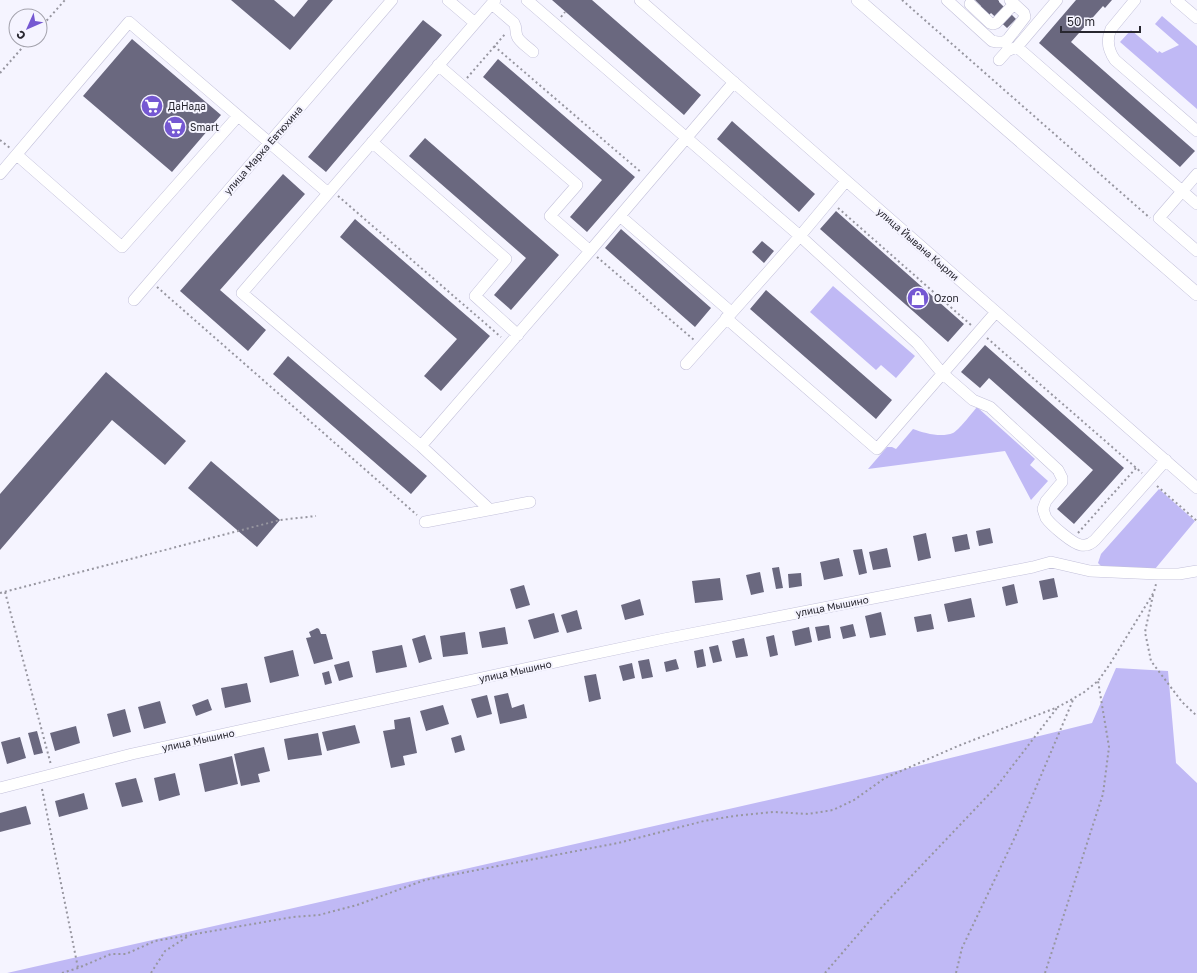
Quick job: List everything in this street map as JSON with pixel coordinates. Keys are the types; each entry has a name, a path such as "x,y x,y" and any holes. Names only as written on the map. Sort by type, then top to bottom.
{"main road":[{"path":"858,0 1197,294"}],"street":[{"name":"улица Марка Евтюхина","path":"134,300 392,0"},
{"path":"448,0 475,23"},
{"path":"527,0 800,236 917,343 942,373 973,400 990,407 1058,470 1061,474 1062,482 1046,501 1043,509 1047,520 1071,540 1079,545 1088,545 1092,543 1166,460"},
{"name":"улица Йывана Кырли","path":"640,0 1197,488"},
{"path":"947,0 992,41 1004,42 1025,17 1024,13 1012,2 996,23 993,24 990,23 968,1"},
{"path":"1000,60 1007,51 1016,47 1057,0"},
{"path":"1135,0 1111,29 1108,43 1110,52 1115,60 1197,131"},
{"path":"1176,0 1197,18"},
{"path":"488,507 421,446 242,293 493,2 514,23 516,26 517,36 533,52"},
{"path":"0,174 129,22 270,143 330,191"},
{"path":"1016,47 1197,204"},
{"path":"438,66 577,184 550,216 590,251"},
{"path":"421,446 734,82"},
{"path":"17,155 122,247 238,116"},
{"path":"372,142 506,260 474,296 518,335"},
{"path":"1197,174 1159,218 1197,251"},
{"path":"686,364 800,236 846,181"},
{"path":"620,216 877,449 996,312"},
{"path":"425,522 530,502"},
{"name":"улица Мышино","path":"0,788 132,754 648,642 1033,567 1050,562 1090,571 1179,574 1197,571"}],"path":[{"path":"48,19 65,0"},
{"path":"902,0 1150,218"},
{"path":"461,85 514,23"},
{"path":"494,46 650,181"},
{"path":"0,73 22,48"},
{"path":"330,191 509,345"},
{"path":"830,201 1197,521"},
{"path":"590,251 701,346"},
{"path":"150,281 425,522"},
{"path":"1071,540 1136,468"},
{"path":"0,593 280,520 316,516"},
{"path":"1158,574 1145,632 1151,661 1182,702 1197,716"},
{"path":"5,592 53,774"},
{"path":"62,973 111,954 126,954 155,941 293,917 319,915 357,905 426,880 618,843 704,821 774,812 808,814 833,810 854,800 885,778 958,746 1058,708 1083,693 1098,681 1110,664 1154,592"},
{"path":"1045,973 1103,794 1109,747 1098,681"},
{"path":"956,973 962,948 1015,837 1073,699"},
{"path":"825,973 880,909 997,786 1058,708"},
{"path":"39,778 78,968"},
{"path":"151,973 165,951 189,936"}],"shaded area":[{"path":"1162,16 1197,46 1197,109 1120,42 1131,30 1158,53 1159,51 1162,53 1179,45 1155,24"},
{"path":"833,286 915,356 896,378 881,365 876,370 810,312"},
{"path":"977,407 1035,459 1030,465 1048,481 1031,500 1005,451 868,469 887,447 896,449 913,429 938,435 953,433"},
{"path":"1159,489 1195,521 1155,569 1102,567 1098,563 1101,554"},
{"path":"1116,668 1168,671 1176,763 1197,783 1197,973 7,973 918,766 1092,723"}],"building":[{"path":"231,0 274,0 294,17 308,0 333,0 290,50"},
{"path":"552,0 592,0 701,95 684,115"},
{"path":"975,0 998,0 1016,19 1007,28 991,13 988,16"},
{"path":"1076,0 1112,0 1105,8 1103,6 1071,42 1195,151 1180,167 1039,43"},
{"path":"423,20 442,35 326,172 308,157"},
{"name":"ДаНада","path":"132,39 221,115 172,172 83,96"},
{"path":"498,59 635,177 587,232 570,217 602,180 483,77"},
{"path":"732,121 815,194 799,212 717,139"},
{"path":"425,138 559,255 511,310 494,295 526,258 409,156"},
{"path":"283,174 305,194 220,290 266,330 248,351 180,291"},
{"path":"836,211 964,324 948,342 820,229"},
{"path":"355,219 490,336 441,391 424,376 457,339 340,237"},
{"path":"621,229 711,308 695,327 605,248"},
{"path":"762,241 774,251 764,263 752,252"},
{"path":"766,290 892,400 876,419 750,309"},
{"path":"985,345 1124,468 1074,524 1057,509 1093,470 989,378 980,388 961,372"},
{"path":"288,356 427,476 411,494 273,374"},
{"path":"106,372 186,441 165,465 112,420 0,550 0,494"},
{"path":"211,461 280,520 257,547 188,488"},
{"path":"990,528 993,543 979,546 976,531"},
{"path":"926,533 931,558 918,561 913,536"},
{"path":"967,534 970,549 955,552 952,537"},
{"path":"887,548 891,567 873,570 869,552"},
{"path":"862,549 867,573 859,575 853,550"},
{"path":"839,558 843,576 824,580 820,562"},
{"path":"779,567 783,588 776,589 772,568"},
{"path":"760,572 764,592 751,595 746,575"},
{"path":"801,573 802,586 789,588 788,574"},
{"path":"720,578 723,600 695,603 692,581"},
{"path":"1054,578 1058,597 1043,600 1039,581"},
{"path":"1014,584 1018,603 1006,606 1002,587"},
{"path":"524,585 530,605 516,609 510,589"},
{"path":"971,598 975,617 948,622 944,604"},
{"path":"640,599 644,615 625,620 621,605"},
{"path":"577,610 582,629 567,633 561,615"},
{"path":"881,612 886,635 870,638 865,616"},
{"path":"554,613 559,632 534,639 528,620"},
{"path":"931,614 934,629 917,632 914,617"},
{"path":"853,624 856,636 843,639 840,627"},
{"path":"829,625 831,638 818,641 815,627"},
{"path":"505,627 508,644 482,648 479,632"},
{"path":"809,627 812,642 795,646 792,631"},
{"path":"317,628 321,634 326,634 333,659 314,664 306,638 311,637 309,632"},
{"path":"465,632 468,654 443,657 440,636"},
{"path":"425,635 432,659 419,663 412,639"},
{"path":"774,635 778,655 770,657 766,637"},
{"path":"744,638 748,656 736,658 732,641"},
{"path":"402,645 407,667 376,673 372,651"},
{"path":"718,645 722,661 713,663 709,647"},
{"path":"703,649 706,666 697,668 694,651"},
{"path":"293,650 299,676 270,683 264,657"},
{"path":"649,659 653,677 642,679 638,661"},
{"path":"676,659 679,669 666,672 664,662"},
{"path":"349,661 353,677 339,681 334,665"},
{"path":"632,663 635,678 623,681 619,666"},
{"path":"329,671 332,683 325,685 322,673"},
{"path":"596,674 601,699 589,702 584,676"},
{"path":"247,683 251,702 225,708 221,688"},
{"path":"508,693 512,708 524,704 527,718 500,724 494,696"},
{"path":"487,695 492,714 477,718 471,699"},
{"path":"208,699 212,710 196,716 192,705"},
{"path":"160,701 166,723 144,729 138,707"},
{"path":"443,705 449,724 426,731 420,711"},
{"path":"125,709 131,732 113,737 107,714"},
{"path":"410,717 417,753 403,756 405,765 391,768 383,731 395,729 394,720"},
{"path":"355,725 360,743 327,751 322,732"},
{"path":"76,726 80,743 55,751 50,733"},
{"path":"37,731 43,753 34,755 28,733"},
{"path":"318,733 322,755 288,760 284,739"},
{"path":"461,735 465,750 455,753 451,738"},
{"path":"20,737 26,758 7,764 1,742"},
{"path":"264,747 270,771 258,774 260,782 241,786 234,754"},
{"path":"232,756 238,784 205,792 199,764"},
{"path":"175,773 180,795 159,801 154,778"},
{"path":"136,778 143,802 122,807 115,783"},
{"path":"84,793 88,809 59,817 55,801"},
{"path":"26,806 31,824 0,832 0,813"}],"place":[{"name":"ДаНада","path":"152,106"},
{"name":"Smart","path":"175,127"},
{"name":"Ozon","path":"918,298"}]}
